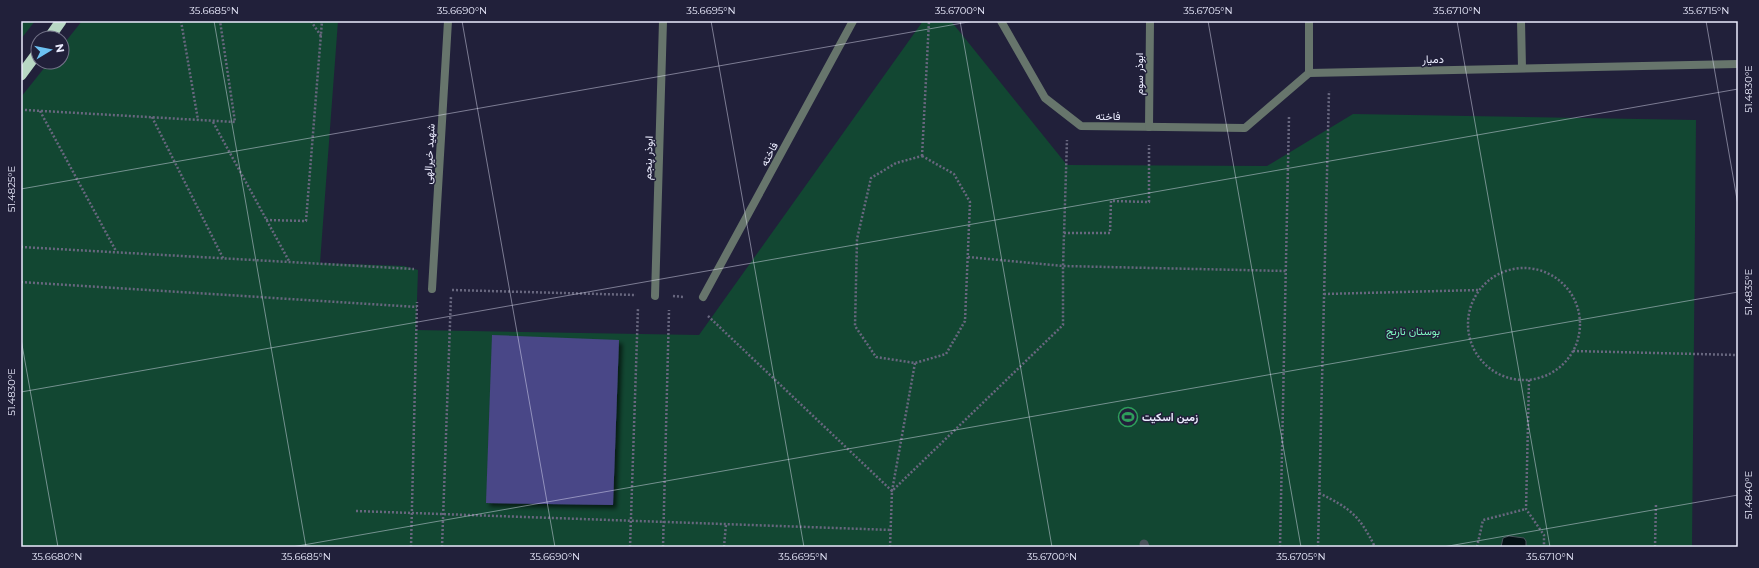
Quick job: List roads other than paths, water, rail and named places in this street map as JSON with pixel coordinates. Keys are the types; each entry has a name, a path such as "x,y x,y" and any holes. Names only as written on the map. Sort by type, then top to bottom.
{"highway":[{"path":"55,30 62,21"},
{"path":"21,75 30,63"}],"street":[{"name":"شهید خیرالهی","path":"432,289 448,21"},
{"name":"ابوذر پنجم","path":"655,296 663,21"},
{"name":"فاخته","path":"703,297 853,21"},
{"name":"فاخته","path":"1001,21 1045,98 1081,126 1149,127"},
{"name":"ابوذر سوم","path":"1149,127 1150,21"},
{"path":"1149,127 1246,128 1309,73 1309,21"},
{"path":"1521,21 1522,68"},
{"name":"دمیار","path":"1309,73 1738,64"}],"place":[{"name":"زمین اسکیت","path":"1128,417"}],"park label":[{"name":"بوستان نارنج","path":"1413,331"}]}
